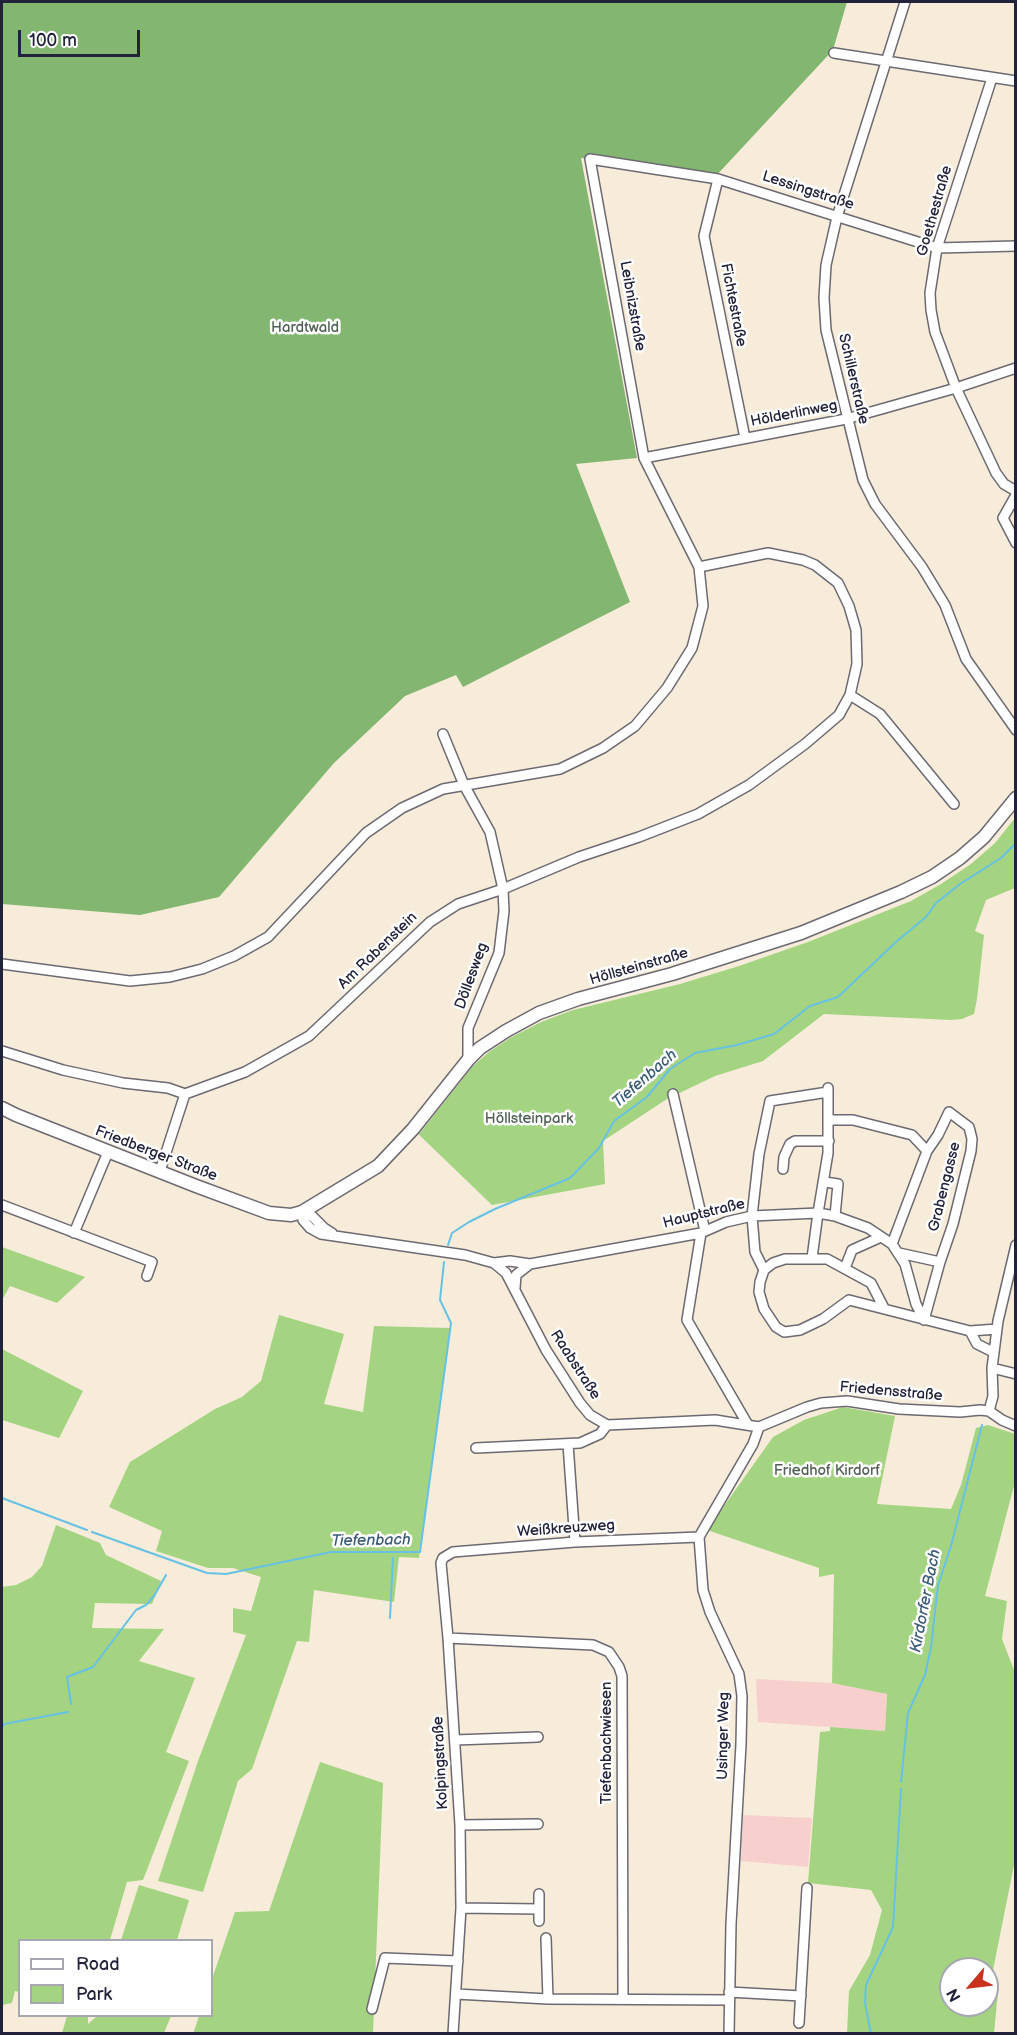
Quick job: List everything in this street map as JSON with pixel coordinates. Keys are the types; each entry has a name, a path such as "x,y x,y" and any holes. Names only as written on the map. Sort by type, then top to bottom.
{"street":[{"name":"Schillerstraße","path":"905,2 837,217 826,265 824,298 826,330 846,419 863,480 875,504 922,567 945,605 966,659 1016,729"},
{"path":"834,53 1016,81"},
{"name":"Goethestraße","path":"992,78 938,248 930,293 935,332 956,387 996,473 1004,484 1016,493"},
{"name":"Lessingstraße","path":"590,159 718,179 938,248 1016,246"},
{"name":"Leibnizstraße","path":"590,159 644,458 699,567"},
{"name":"Fichtestraße","path":"718,179 704,236 745,438"},
{"name":"Hölderlinweg","path":"644,458 846,419 1016,368"},
{"path":"1016,493 1003,518 1016,543"},
{"name":"Am Rabenstein","path":"185,1094 245,1072 309,1036 430,922 458,904 698,814 749,785 806,744 839,715 850,695 857,664 856,630 849,606 838,584 815,565 803,560 768,553 699,567"},
{"path":"2,964 130,981 170,977 202,969 268,937 366,834 402,808 443,789 560,769 603,748 635,726 667,688 692,648 703,606 699,567"},
{"path":"850,695 880,714 954,804"},
{"name":"Döllesweg","path":"443,734 464,785 490,832 503,889 504,911 499,953 468,1028 468,1060"},
{"name":"Höllsteinstraße","path":"302,1212 378,1166 413,1129 468,1060 480,1048 506,1031 538,1013 578,999 672,974 795,935 932,878 984,837 1016,798"},
{"path":"2,1051 63,1070 123,1083 168,1088 185,1094 160,1171"},
{"path":"764,1270 755,1252 752,1216 759,1154 770,1101 828,1089 829,1142 825,1182 818,1212 812,1258"},
{"path":"673,1094 703,1232 687,1320 748,1425"},
{"name":"Friedberger Straße","path":"2,1108 108,1152 269,1213 291,1215 302,1212"},
{"name":"Grabengasse","path":"924,1320 953,1224 971,1151 972,1139 969,1128 949,1112 927,1151"},
{"path":"829,1120 853,1120 912,1135 927,1151 892,1244"},
{"path":"783,1169 784,1157 790,1144 795,1141 829,1142"},
{"path":"74,1233 108,1152"},
{"path":"825,1182 838,1184 835,1216"},
{"path":"2,1205 152,1262 147,1276"},
{"path":"302,1212 312,1216 324,1228 339,1237 465,1256 494,1263"},
{"name":"Hauptstraße","path":"494,1263 510,1261 530,1264 703,1232 726,1222 752,1216 818,1212 868,1228 892,1244 905,1264 916,1304 924,1320"},
{"path":"845,1268 852,1250 881,1237"},
{"path":"1016,1245 993,1352 993,1396 989,1411 1016,1426"},
{"path":"899,1253 940,1262"},
{"path":"884,1308 871,1283 827,1259 785,1259 773,1263 764,1270 759,1292 764,1309 776,1327 784,1332 800,1330 817,1322 849,1300 970,1331 997,1329"},
{"name":"Raabstraße","path":"494,1263 506,1273 526,1316 580,1403 590,1415 607,1425"},
{"path":"514,1289 516,1275 530,1264"},
{"path":"970,1331 977,1344 993,1352"},
{"path":"992,1368 1016,1374"},
{"name":"Friedensstraße","path":"759,1427 807,1407 847,1401 899,1409 989,1411"},
{"path":"476,1448 580,1443 600,1434 607,1425 716,1420 759,1427 753,1444 699,1537"},
{"path":"568,1444 575,1542"},
{"name":"Weißkreuzweg","path":"441,1563 444,1556 453,1552 575,1542 699,1537"},
{"name":"Usinger Weg","path":"699,1537 703,1590 710,1612 738,1674 742,1696 729,2034"},
{"name":"Kolpingstraße","path":"441,1563 460,1825 461,1908 453,2034"},
{"name":"Tiefenbachwiesen","path":"448,1638 593,1646 609,1652 619,1667 622,1676 623,1999"},
{"path":"455,1740 538,1737"},
{"path":"460,1825 538,1824"},
{"path":"800,2023 807,1888"},
{"path":"539,1894 539,1921"},
{"path":"461,1908 539,1909"},
{"path":"546,1938 548,1999"},
{"path":"372,2008 385,1958 459,1960"},
{"path":"456,1994 548,1999 801,1996"}],"shaded area":[{"path":"756,1679 832,1683 887,1694 885,1731 758,1722"},
{"path":"743,1815 812,1818 808,1867 741,1861"}],"green space":[{"name":"Hardtwald","path":"2,2 847,2 833,50 714,178 581,158 637,458 576,464 630,602 463,687 456,675 405,696 334,763 219,897 140,915 2,904"},
{"name":"Höllsteinpark","path":"1015,818 1015,888 986,900 975,931 984,935 974,1014 962,1019 951,1020 824,1014 763,1061 715,1076 667,1099 603,1141 605,1184 492,1205 413,1129 420,1133 473,1066 510,1038 541,1022 573,1010 680,984 739,966 808,942 911,901 971,864 995,843"},
{"path":"2,1247 85,1277 57,1303 10,1286 2,1300"},
{"path":"279,1315 344,1334 324,1404 363,1412 374,1326 450,1328 419,1558 399,1557 394,1602 314,1590 309,1642 297,1641 252,1769 238,1781 203,1892 158,1881 198,1761 246,1635 233,1632 233,1608 251,1611 261,1577 233,1568 208,1568 156,1551 162,1531 109,1507 130,1462 215,1409 242,1397 261,1381"},
{"path":"2,1349 83,1391 59,1438 2,1420"},
{"name":"Friedhof Kirdorf","path":"843,1407 895,1416 877,1504 951,1509 961,1485 976,1428 988,1425 1015,1434 1015,1482 985,1596 1007,1601 1002,1639 1016,1675 1015,1860 996,1957 939,1957 939,2017 996,2017 994,2033 847,2033 849,1991 870,1955 882,1910 871,1890 808,1883 820,1732 830,1731 830,1727 885,1731 887,1694 832,1683 834,1574 819,1577 819,1568 707,1530 773,1437 804,1420"},
{"path":"56,1525 100,1543 106,1555 161,1581 152,1604 95,1603 92,1628 164,1629 139,1661 195,1678 166,1752 189,1761 143,1880 127,1882 110,1939 18,1939 18,1992 15,1991 12,2003 2,2005 2,1587 16,1585 32,1577 42,1566"},
{"path":"320,1762 383,1783 373,2033 193,2034 199,2017 213,2017 213,1976 235,1912 269,1911"},
{"path":"139,1885 189,1900 177,1939 121,1939"},
{"path":"67,2017 88,2017 88,2024 96,2017 171,2017 164,2033 62,2033"}],"waterway":[{"name":"Tiefenbach","path":"448,1245 452,1233 469,1222 570,1178 599,1148 614,1121 647,1097 670,1069 695,1053 737,1045 774,1034 810,1006 838,997 926,917 936,903 960,884 1001,858 1016,843"},
{"name":"Tiefenbach","path":"92,1532 207,1573 226,1574 331,1552 420,1552 451,1323 440,1300 444,1262"},
{"name":"Kirdorfer Bach","path":"901,1782 908,1713 925,1675 931,1647 938,1585 951,1546 982,1425"},
{"path":"2,1498 87,1530"},
{"path":"390,1618 393,1558"},
{"name":"Tiefenbach","path":"71,1704 67,1677 93,1667 136,1610 146,1605 154,1596 166,1575"},
{"path":"2,1728 4,1724 68,1712"},
{"name":"Kirdorfer Bach","path":"871,2034 865,2003 866,1985 893,1927 901,1789"}]}
